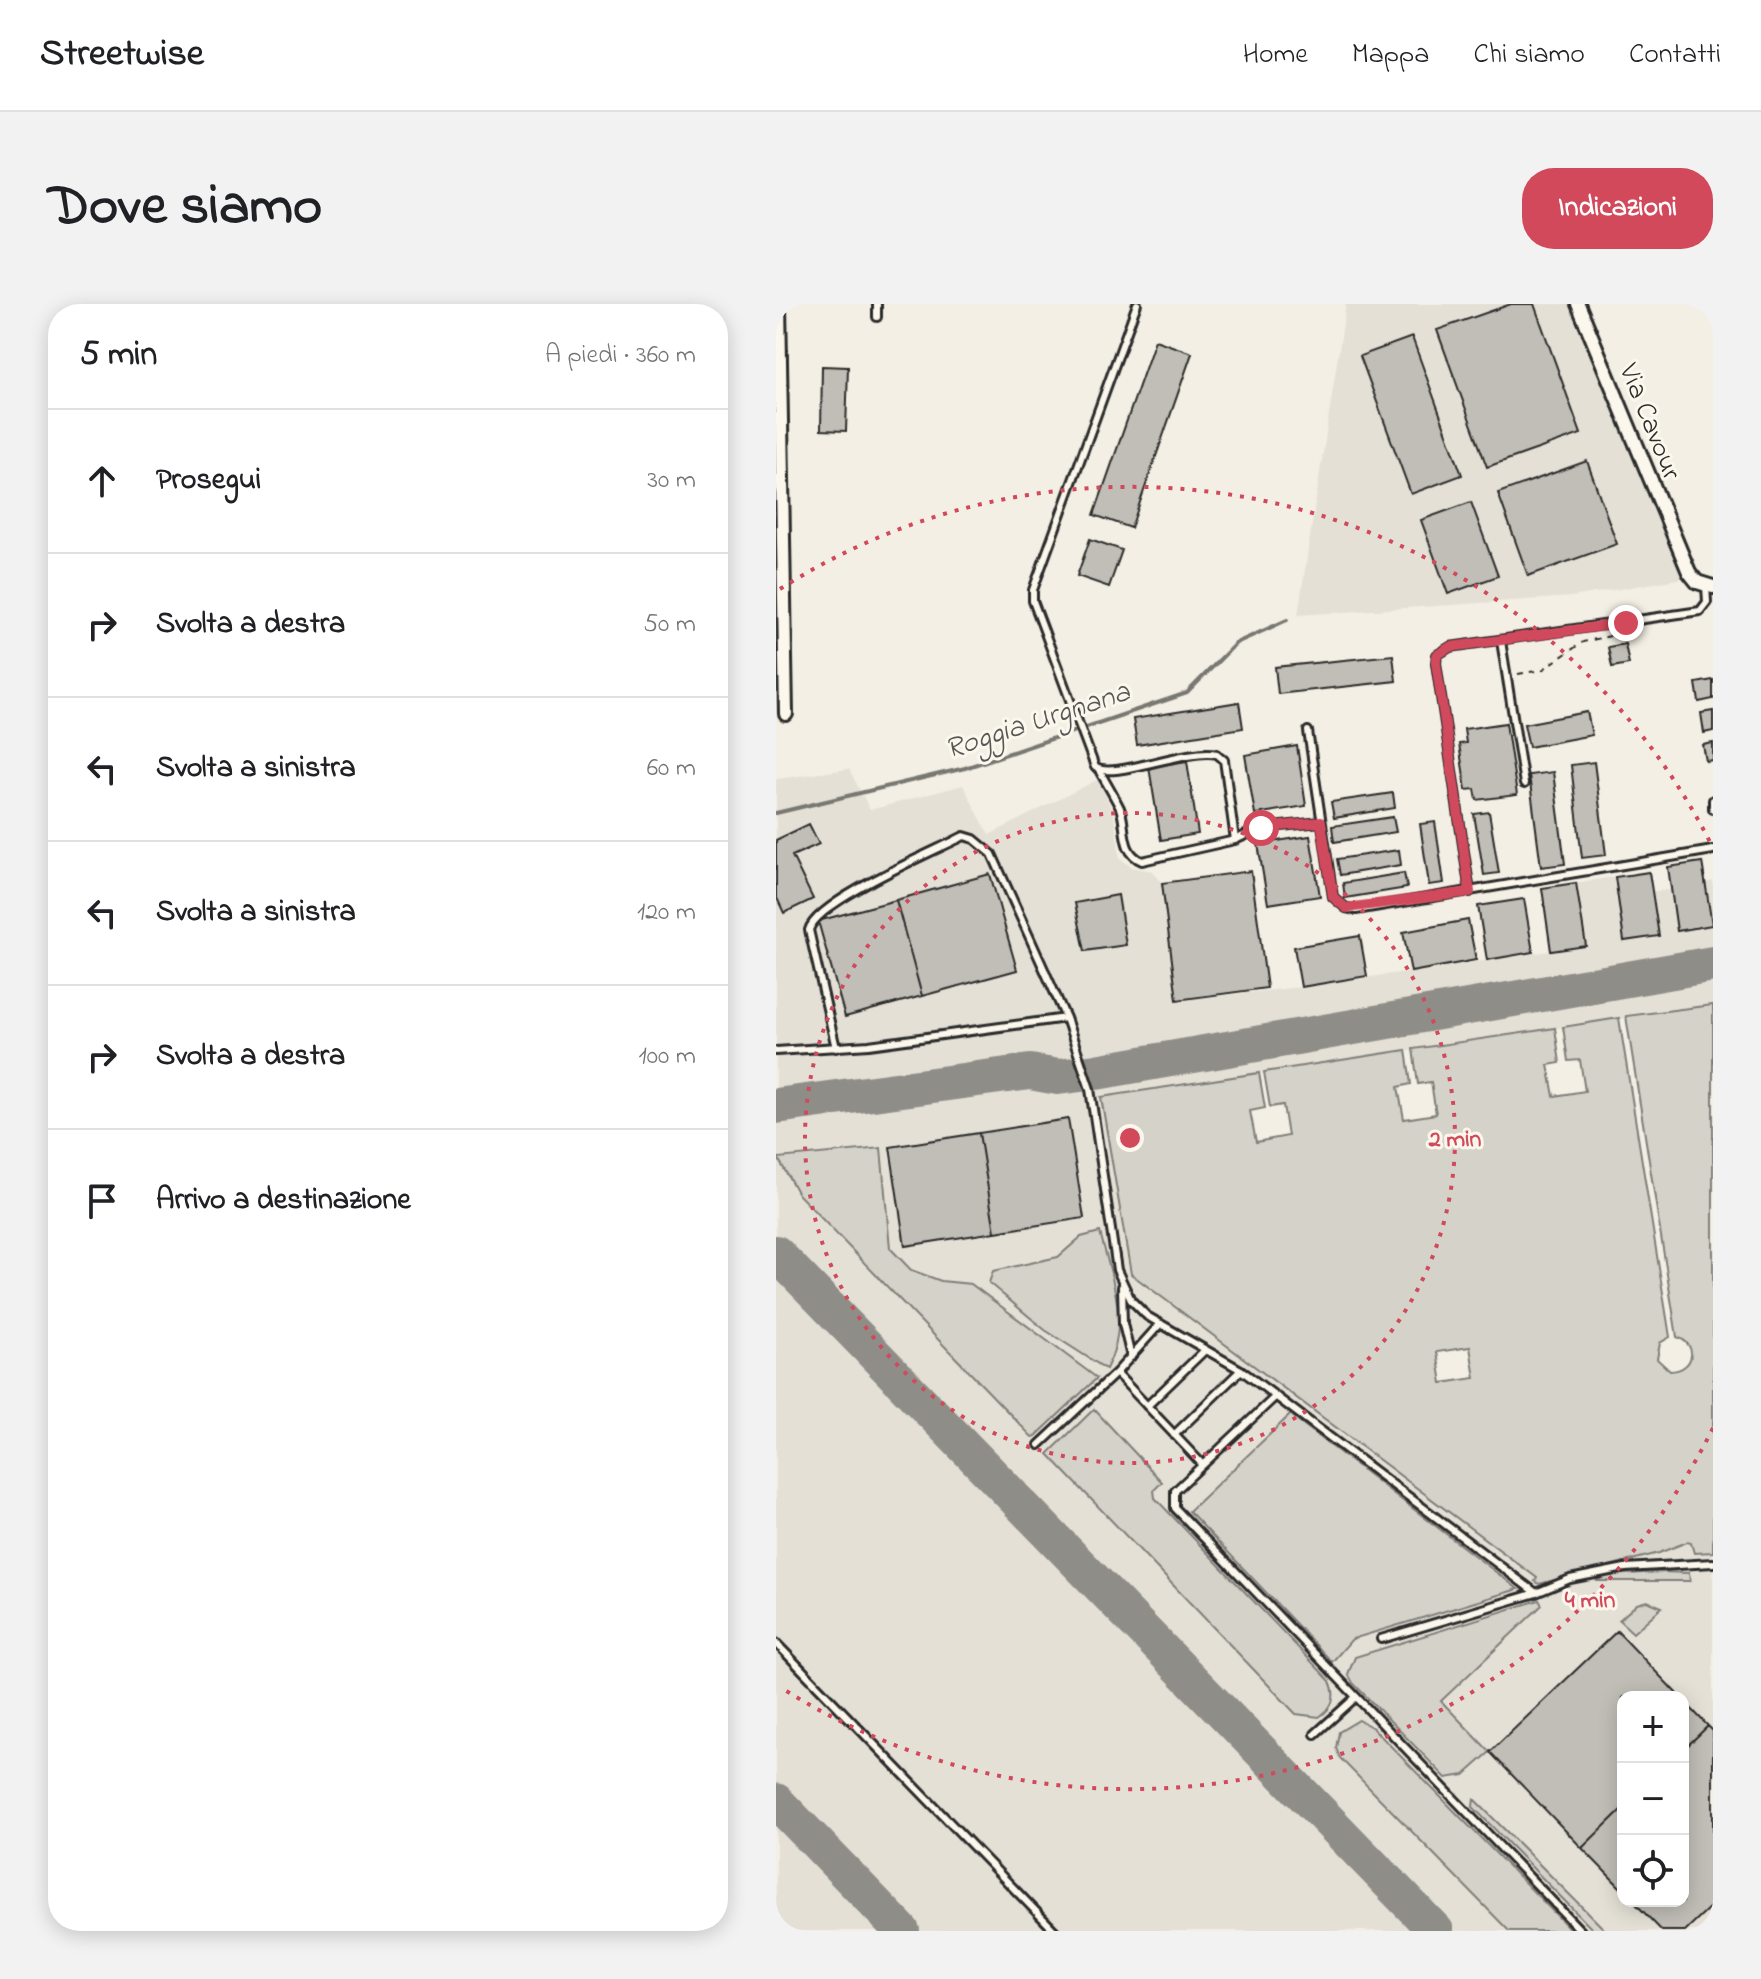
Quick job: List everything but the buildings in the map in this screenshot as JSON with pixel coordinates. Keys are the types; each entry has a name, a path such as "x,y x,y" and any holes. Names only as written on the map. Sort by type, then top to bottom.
{"street":[{"path":"779,304 779,473 786,714"},
{"name":"Via Cavour","path":"1578,304 1680,553 1689,572 1710,586"}],"lane":[{"path":"877,304 877,317"},
{"path":"1137,304 1033,590 1033,601 1080,732 1095,767 1121,810 1127,846 1134,858 1142,861 1235,840 1261,828 1321,822"},
{"path":"1470,892 1437,655 1450,647 1703,610 1710,586"},
{"path":"1501,641 1524,784"},
{"path":"1308,731 1333,897 1346,908 1470,892 1713,850"},
{"path":"1100,772 1109,773 1193,753 1217,754 1224,760 1235,840"},
{"path":"1713,800 1713,809"},
{"path":"836,1048 809,930 814,917 828,906 964,836 974,839 992,854 1066,1018 1090,1089 1122,1287 1123,1324 1131,1357"},
{"path":"776,1051 836,1048 1066,1018"},
{"path":"1122,1287 1140,1310 1241,1370 1536,1593"},
{"path":"1039,1445 1116,1373 1160,1324"},
{"path":"1147,1406 1205,1350"},
{"path":"1174,1435 1241,1370"},
{"path":"1116,1373 1202,1464"},
{"path":"1276,1396 1175,1491 1175,1508 1581,1931"},
{"path":"1381,1639 1536,1593 1570,1579 1625,1568 1713,1563"},
{"path":"776,1643 1055,1931"},
{"path":"1315,1734 1355,1698"}],"path":[{"path":"1513,674 1542,670 1583,642 1628,634 1626,623"}],"shaded area":[{"path":"1346,304 1586,304 1701,575 1572,597 1298,615"},
{"path":"849,769 870,810 963,785 989,835 1099,779 1114,815 1120,858 1131,867 1153,871 1162,883 1178,1000 1301,987 1585,946 1576,883 1615,877 1625,941 1659,935 1652,891 1671,890 1678,930 1711,926 1705,883 1713,881 1713,1005 1101,1098 1132,1274 1713,1525 1713,1931 776,1931 776,779"},
{"path":"1713,1005 1713,1552 1694,1553 1691,1543 1687,1542 1659,1553 1539,1584 1535,1581 1537,1578 1131,1274 1101,1097 1259,1073 1265,1108 1250,1111 1256,1142 1288,1136 1283,1105 1270,1107 1264,1072 1406,1050 1411,1084 1398,1087 1404,1119 1436,1114 1431,1082 1418,1084 1413,1049 1555,1028 1560,1063 1548,1065 1554,1096 1585,1091 1580,1060 1568,1061 1563,1027 1619,1018 1670,1337 1660,1343 1657,1359 1670,1371 1678,1370 1688,1362 1691,1351 1677,1337 1626,1016","holes":["1470,1347 1475,1378 1442,1383 1437,1352"]},
{"path":"881,1148 890,1248 911,1270 941,1281 971,1284 1097,1378 1036,1436 1032,1437 798,1194 778,1158"},
{"path":"1100,1232 1114,1285 1118,1319 1113,1352 1106,1369 1045,1330 989,1283 993,1271 1058,1257 1081,1237"},
{"path":"1094,1409 1162,1482 1154,1490 1155,1498 1330,1681 1333,1697 1330,1706 1319,1717 1296,1714 1048,1454"},
{"path":"1291,1414 1518,1589 1352,1639 1332,1662 1189,1511"},
{"path":"1689,1573 1690,1581 1596,1581 1607,1575"},
{"path":"1539,1600 1542,1605 1441,1701 1490,1752 1464,1775 1446,1778 1353,1683 1348,1674 1355,1657"},
{"path":"1647,1601 1662,1607 1633,1633 1619,1620 1637,1604"},
{"path":"1359,1720 1373,1728 1572,1931 1509,1931 1340,1758 1336,1748 1339,1732"},
{"path":"1474,1798 1606,1931 1594,1931 1473,1807"}],"waterway":[{"name":"Roggia Urgnana","path":"776,813 965,768 1187,693 1236,643 1287,620"}],"taxiway":[{"path":"776,1106 1030,1072 1058,1077 1096,1072 1713,964"},
{"path":"776,1253 1436,1931"},
{"path":"776,1801 902,1931"}],"route":[{"path":"1261,828 1321,822 1333,897 1346,908 1356,910 1470,892 1437,655 1450,647 1626,623"}]}
